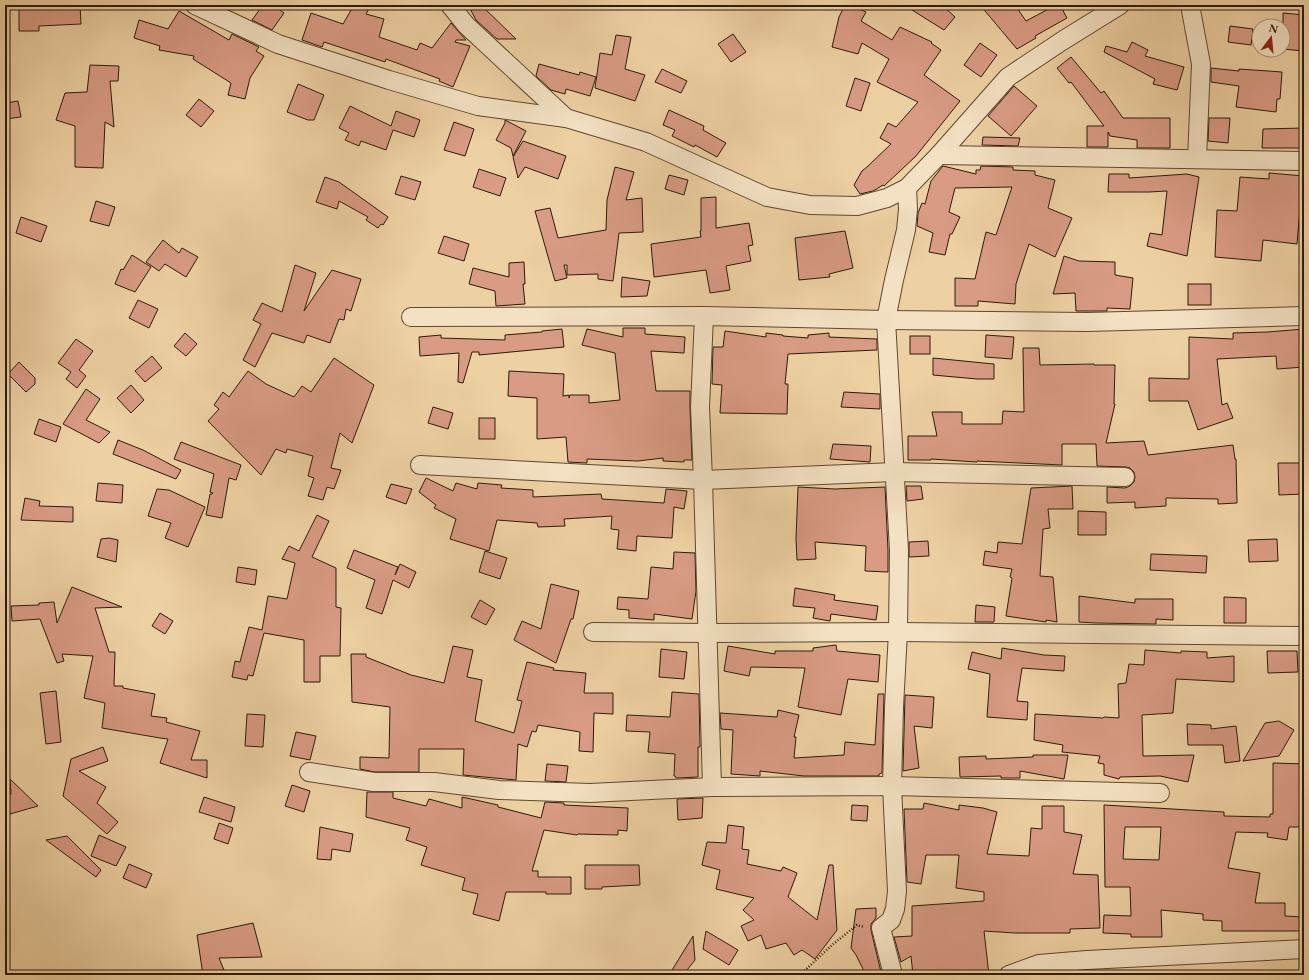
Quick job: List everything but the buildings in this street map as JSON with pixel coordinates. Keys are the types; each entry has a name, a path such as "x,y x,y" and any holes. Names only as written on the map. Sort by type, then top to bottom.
{"street":[{"path":"196,5 278,44 389,80 478,106 566,118 646,142 767,197 810,205 857,206 887,198 907,188 939,155 1008,77 1120,5"},
{"path":"450,5 466,25 566,118"},
{"path":"1190,5 1201,64 1197,159"},
{"path":"939,155 1304,161"},
{"path":"893,975 881,928 891,920 895,909 897,891 892,786 898,632 899,550 886,320 906,230 908,209 907,188"},
{"path":"704,316 700,407 712,787"},
{"path":"411,317 704,316 1087,322 1304,316"},
{"path":"420,465 703,480 894,472 1125,476"},
{"path":"593,632 898,632 1304,636"},
{"path":"309,772 374,782 434,782 499,790 590,793 712,787 892,786 1160,793"},
{"path":"1010,975 1039,964 1087,967 1304,949"}],"path":[{"path":"800,975 832,945 857,925 881,928"}]}
